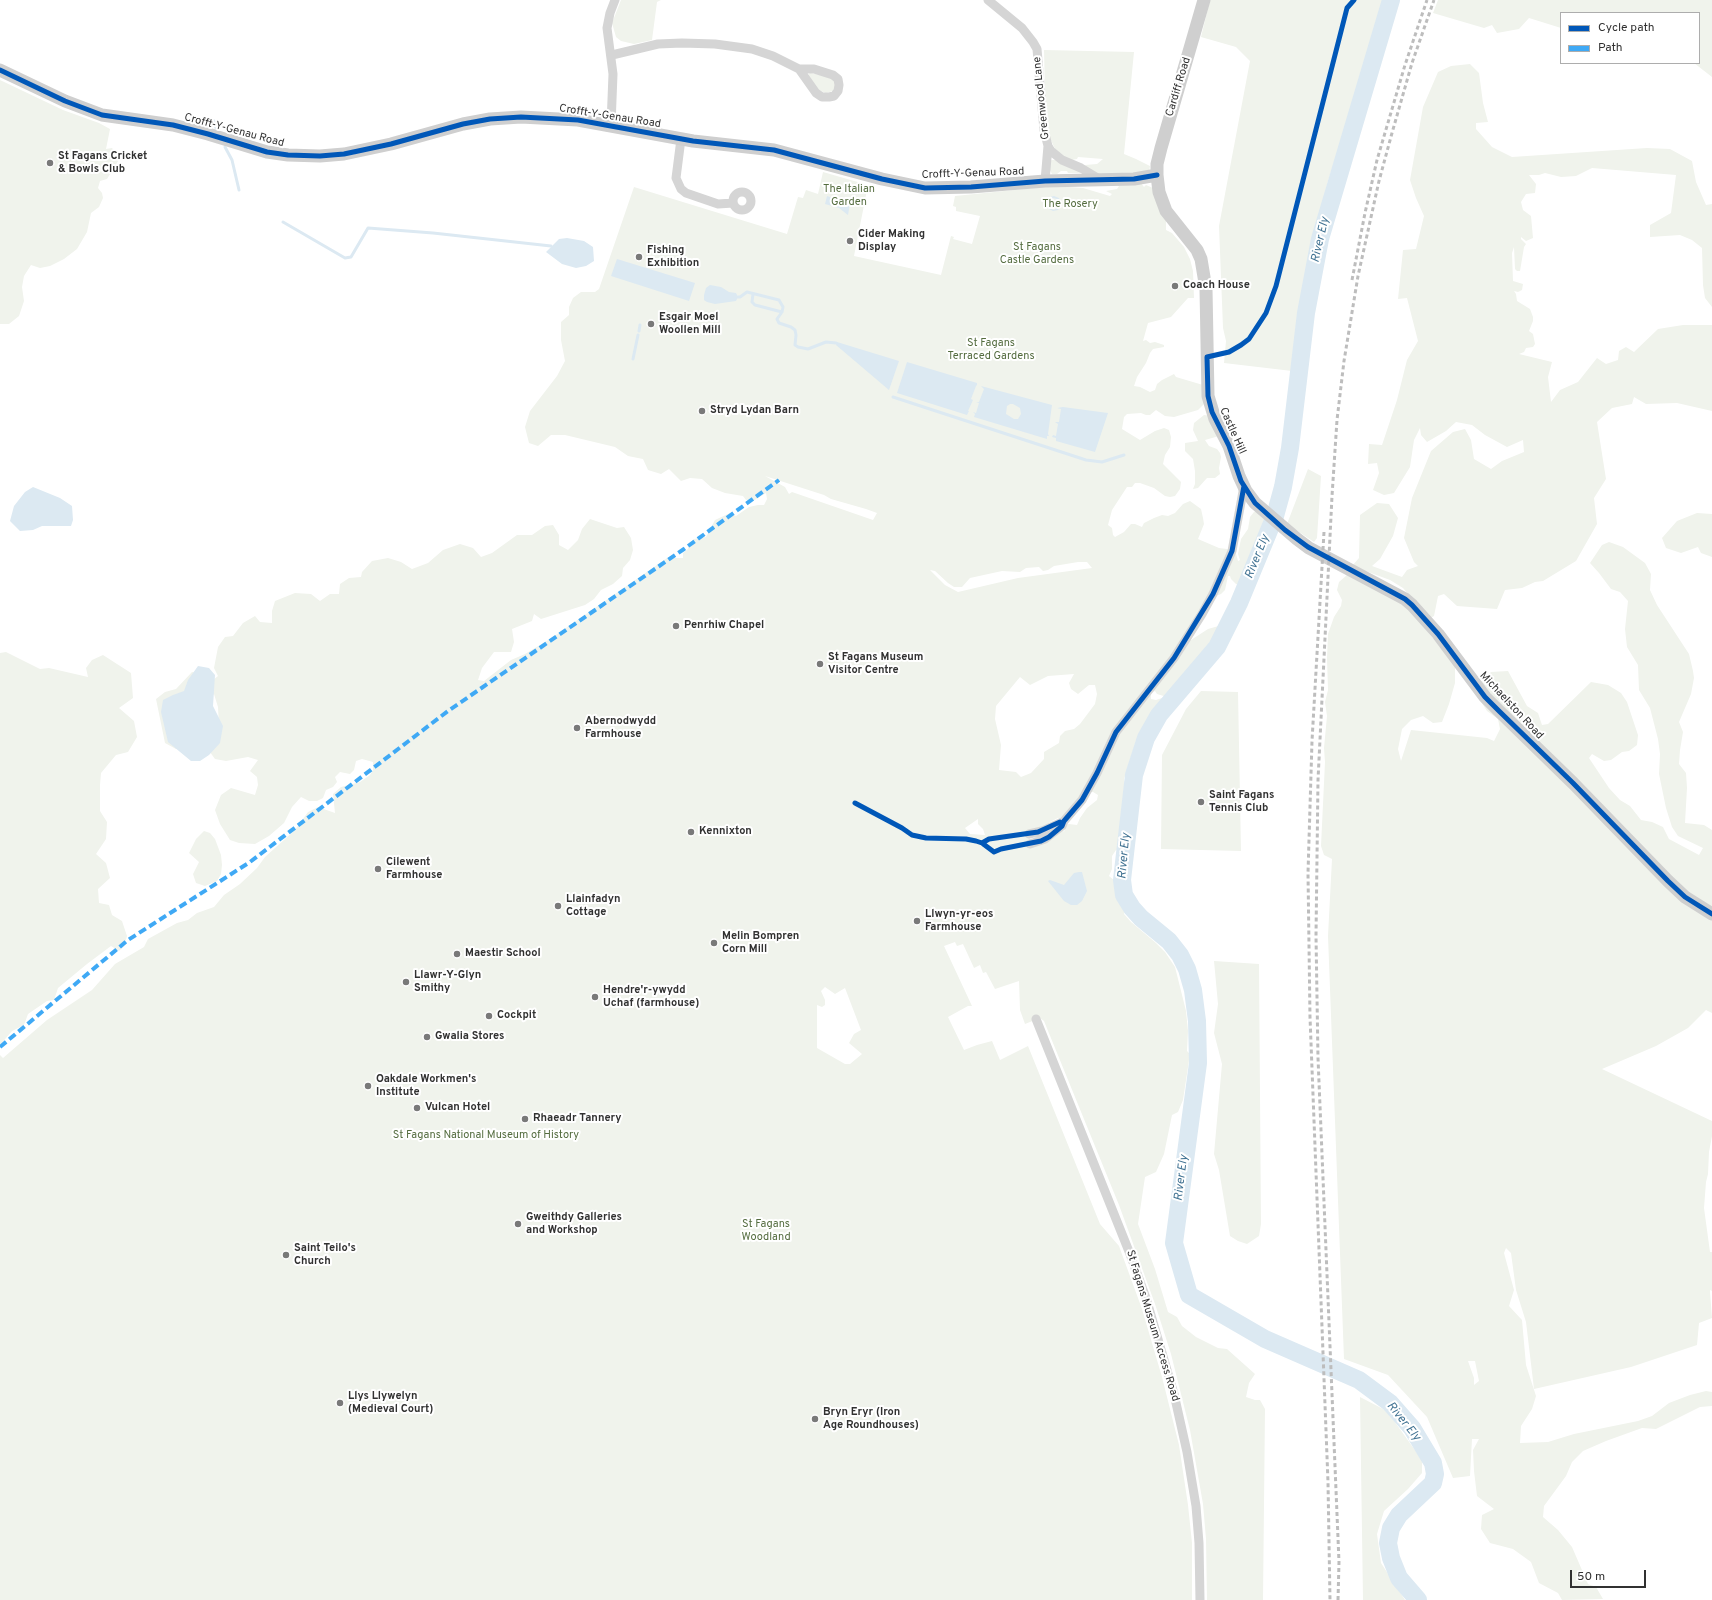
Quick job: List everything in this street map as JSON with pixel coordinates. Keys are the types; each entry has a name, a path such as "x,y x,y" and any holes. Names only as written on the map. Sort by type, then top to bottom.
{"street":[{"path":"611,125 613,80 612,55 607,28 610,13 615,0"},
{"name":"Greenwood Lane","path":"988,0 1022,28 1037,49 1044,130 1048,146 1051,151 1062,160 1081,168 1102,180"},
{"name":"Cardiff Road","path":"1157,176 1157,164 1161,148 1204,0"},
{"path":"612,55 658,44 715,44 763,52 800,69"},
{"name":"Crofft-Y-Genau Road","path":"0,70 65,101 102,115 173,125 267,152 293,156 320,156 360,151 458,125 490,119 544,117 611,125 681,139 774,150 882,179 918,187 963,187 1045,181 1134,179 1157,176"},
{"path":"681,139 676,178 681,189 686,193 718,204 733,203"},
{"name":"Greenwood Lane","path":"1045,181 1048,146"},
{"name":"Castle Hill","path":"1157,176 1159,192 1166,211 1197,250 1201,259 1206,290 1208,396 1215,419 1229,446 1244,486 1259,506"},
{"path":"1030,844 1049,837 1062,826 1064,821 1088,792 1116,732 1174,658 1213,594 1232,551 1244,486"},
{"name":"Michaelston Road","path":"1259,506 1285,530 1308,547 1398,595 1412,605 1438,634 1485,697 1668,881 1685,897 1712,914"},
{"path":"1030,834 1042,831 1064,821"},
{"name":"St Fagans Museum Access Road","path":"1036,1020 1130,1254 1146,1298 1174,1394 1187,1452 1196,1506 1200,1600"}],"green space":[{"path":"621,0 661,0 657,2 652,40 634,44 621,41 616,37 612,23"},
{"path":"1210,0 1387,0 1328,181 1313,239 1308,260 1309,272 1300,306 1301,313 1292,371 1224,363 1226,341 1223,328 1219,226 1250,61 1236,47 1201,37"},
{"path":"1438,0 1712,0 1712,77 1695,64 1700,64 1700,12 1560,12 1560,28 1529,18 1519,29 1497,33 1492,25 1484,28 1433,13"},
{"name":"St Fagans National Museum of History","path":"1044,50 1134,52 1124,154 1150,166 1149,172 1140,182 1144,187 1146,185 1153,188 1166,221 1166,230 1172,233 1184,247 1190,259 1193,271 1194,298 1188,298 1171,317 1148,323 1143,341 1146,340 1150,343 1155,342 1164,345 1164,347 1153,349 1137,377 1134,386 1150,392 1155,390 1157,384 1162,380 1174,374 1176,377 1203,385 1206,402 1198,410 1174,417 1165,416 1156,410 1150,415 1141,413 1127,414 1124,417 1122,429 1140,440 1155,431 1164,428 1169,430 1171,437 1170,447 1165,455 1163,464 1181,482 1180,489 1175,496 1170,497 1165,496 1154,488 1140,483 1135,483 1132,487 1127,487 1112,510 1108,525 1112,528 1113,535 1115,537 1124,532 1131,524 1142,527 1144,523 1154,518 1162,515 1168,516 1175,513 1183,504 1190,501 1201,509 1203,518 1204,524 1198,539 1219,548 1235,550 1238,561 1240,560 1238,554 1241,539 1248,529 1250,517 1254,512 1260,509 1267,519 1263,533 1262,545 1257,554 1249,563 1248,579 1246,583 1240,585 1236,584 1230,576 1228,576 1225,590 1216,596 1190,638 1191,640 1208,629 1222,625 1226,629 1216,656 1208,665 1202,668 1195,668 1193,670 1196,677 1190,685 1173,686 1167,697 1157,694 1155,691 1151,693 1151,699 1156,700 1162,698 1165,703 1163,713 1151,713 1154,728 1151,735 1142,740 1136,741 1124,779 1125,786 1130,785 1135,790 1136,794 1129,802 1123,802 1123,821 1126,829 1121,833 1122,847 1116,850 1112,856 1112,869 1109,876 1115,881 1114,886 1118,892 1117,899 1124,899 1126,907 1124,914 1165,952 1175,967 1186,1011 1188,1031 1187,1051 1190,1054 1183,1100 1178,1112 1172,1115 1164,1154 1156,1172 1145,1177 1138,1224 1155,1269 1168,1312 1177,1317 1182,1326 1196,1337 1218,1348 1227,1349 1255,1374 1249,1383 1246,1397 1260,1400 1265,1409 1263,1600 1207,1600 1206,1539 1203,1504 1190,1430 1171,1354 1155,1304 1119,1205 1044,1021 1040,1018 1025,1024 1020,1010 1019,981 995,989 986,972 983,973 980,965 974,968 963,944 957,946 955,942 944,946 972,1006 968,1006 948,1017 964,1050 992,1041 1000,1060 1028,1046 1100,1224 1119,1246 1142,1309 1162,1377 1179,1445 1192,1543 1192,1600 0,1600 0,1055 3,1058 47,1020 92,990 115,964 144,947 148,939 177,923 188,920 197,913 214,907 224,895 240,884 257,868 265,857 295,830 308,812 318,807 335,813 333,794 341,787 360,782 370,775 373,770 373,762 362,759 356,761 354,770 350,774 340,772 335,777 337,782 333,787 326,790 323,798 317,801 309,801 301,797 292,807 284,823 269,836 255,844 239,843 230,840 220,824 215,810 221,795 231,788 255,795 258,785 257,777 250,771 258,760 248,757 226,761 215,759 207,748 219,726 218,707 214,694 206,703 186,749 176,749 165,743 156,699 165,692 176,689 192,672 202,674 213,680 218,676 214,668 218,647 225,637 233,636 243,623 255,616 260,622 272,623 272,611 275,601 295,593 311,594 320,601 330,594 339,594 340,584 349,578 361,577 362,572 372,561 388,558 401,562 412,569 428,563 443,550 460,544 473,548 481,557 492,553 517,535 532,535 545,526 553,525 559,535 559,545 568,550 578,540 582,529 590,519 617,528 624,527 631,538 633,550 630,560 623,568 622,576 613,584 601,590 594,599 585,605 541,619 534,614 532,621 512,629 514,642 511,652 494,652 482,668 478,680 484,681 511,660 525,654 550,639 667,558 683,558 683,553 688,549 689,543 694,539 706,537 715,520 730,513 736,516 749,507 764,505 767,499 766,493 753,501 746,500 743,496 725,493 712,488 702,479 690,478 681,481 669,469 661,474 648,470 643,459 628,456 615,447 565,435 551,435 538,446 529,443 525,427 530,411 557,376 565,361 561,340 561,322 569,315 569,307 573,298 581,292 595,292 599,289 634,187 787,234 798,197 803,198 806,190 818,194 823,172 868,185 854,256 941,275 951,236 954,237 953,239 972,244 980,216 956,211 956,207 953,206 955,196 1054,186 1083,188 1110,196 1112,194 1106,191 1117,189 1119,186 1087,168 1085,165 1097,164 1103,159 1078,157 1077,159 1071,160 1056,151 1049,136 1045,93","holes":["765,476 877,513 873,520 792,492 789,494 785,487","1078,562 1087,562 1092,568 1018,578 958,592 945,585 930,570 935,571 954,587 962,587 970,578 1002,571 1020,572 1026,568 1039,567 1043,571 1054,566","1074,674 1069,683 1071,689 1078,694 1089,685 1095,685 1097,694 1095,704 1080,724 1074,729 1065,731 1060,736 1059,743 1044,752 1044,759 1031,773 1021,777 1016,772 999,770 1001,745 995,719 996,706 1020,677 1030,685 1048,676","1085,792 1093,792 1098,795 1097,800 1087,808 1077,825 1066,825 1064,832 1063,830 1031,846 1030,838 1050,822 1058,818 1061,820","978,819 978,824 983,829 985,835 970,834 965,828","825,987 835,994 845,988 861,1030 854,1034 849,1043 862,1054 850,1064 845,1064 817,1048 817,1005 822,1007 825,1005 825,1000 821,991"]},
{"path":"1470,64 1479,73 1483,103 1488,122 1476,123 1476,129 1492,147 1512,157 1647,148 1670,149 1692,161 1696,182 1706,205 1712,204 1712,307 1705,298 1703,285 1702,248 1692,240 1680,235 1650,237 1650,225 1671,213 1676,175 1592,168 1576,176 1561,177 1545,173 1539,175 1529,175 1536,184 1535,193 1526,194 1521,202 1523,210 1531,216 1533,238 1526,241 1521,237 1526,244 1524,247 1520,271 1515,269 1514,247 1512,253 1513,281 1523,284 1522,290 1518,292 1514,291 1517,301 1530,309 1533,321 1529,331 1533,334 1535,344 1533,347 1526,348 1524,352 1519,354 1552,362 1548,377 1551,402 1560,390 1578,382 1597,358 1606,364 1618,360 1619,351 1626,347 1634,352 1658,329 1683,325 1712,325 1712,411 1677,403 1646,404 1634,397 1632,404 1612,408 1597,422 1606,479 1594,498 1597,524 1576,561 1543,581 1535,582 1522,588 1505,590 1497,609 1457,606 1444,594 1438,596 1434,616 1429,619 1403,588 1390,580 1352,566 1359,558 1360,515 1377,503 1389,504 1398,518 1393,536 1380,559 1372,566 1402,577 1407,570 1418,566 1414,562 1404,538 1412,498 1431,451 1453,432 1465,429 1471,440 1474,459 1491,469 1502,461 1524,452 1523,440 1507,447 1485,435 1472,425 1456,422 1446,431 1427,442 1421,435 1420,428 1414,440 1410,467 1394,493 1384,495 1373,490 1379,473 1377,463 1368,464 1369,444 1382,445 1397,400 1407,360 1418,341 1407,298 1398,299 1403,250 1416,249 1424,216 1410,180 1423,107 1438,72 1451,66"},
{"path":"810,73 834,79 836,86 833,91 826,93 818,90 808,75"},
{"name":"St Fagans Cricket & Bowls Club","path":"0,80 63,110 99,123 110,129 106,149 112,148 120,158 107,179 100,181 98,188 102,193 103,198 99,207 91,213 87,232 77,249 64,259 50,266 40,268 31,265 24,276 22,287 24,301 19,316 9,324 0,324"},
{"path":"1056,160 1080,171 1080,173 1068,173 1067,171 1061,171 1057,174 1052,174 1050,170 1050,161"},
{"path":"1204,415 1212,416 1219,436 1205,440 1209,446 1217,449 1220,453 1220,474 1215,478 1207,478 1198,488 1193,489 1195,484 1195,471 1193,459 1185,451 1185,443 1198,441 1193,430 1194,423"},
{"path":"1308,469 1321,476 1317,538 1314,542 1287,524"},
{"path":"1697,513 1712,514 1712,557 1701,553 1698,547 1681,553 1666,548 1662,538 1677,521"},
{"path":"1609,542 1623,547 1645,563 1651,574 1650,590 1657,605 1689,654 1693,671 1694,678 1691,694 1679,722 1683,732 1679,764 1686,773 1687,788 1685,823 1704,825 1712,830 1712,1013 1706,1010 1688,1028 1656,1046 1602,1069 1712,1121 1712,1136 1709,1152 1704,1208 1710,1252 1712,1252 1712,1291 1710,1290 1710,1292 1712,1318 1699,1323 1697,1345 1631,1367 1534,1389 1526,1322 1516,1290 1511,1253 1506,1248 1504,1253 1514,1290 1509,1306 1522,1320 1526,1365 1536,1396 1532,1409 1521,1426 1520,1443 1548,1442 1574,1434 1638,1421 1652,1416 1669,1403 1706,1391 1712,1392 1712,1406 1700,1407 1656,1429 1642,1428 1606,1441 1583,1451 1572,1462 1566,1476 1544,1506 1543,1517 1558,1530 1572,1547 1588,1584 1596,1587 1603,1599 1562,1600 1558,1593 1539,1583 1531,1562 1513,1549 1490,1543 1481,1529 1482,1515 1494,1509 1477,1496 1473,1450 1479,1439 1472,1439 1470,1476 1453,1478 1427,1417 1388,1375 1344,1359 1328,936 1332,859 1324,855 1321,846 1325,762 1324,748 1327,716 1325,702 1328,690 1328,634 1334,617 1341,606 1342,600 1337,590 1339,582 1347,575 1389,585 1455,665 1455,683 1442,722 1433,723 1423,716 1411,720 1402,729 1398,749 1401,761 1411,730 1487,738 1494,741 1500,729 1498,719 1487,711 1476,694 1479,683 1491,672 1508,671 1527,706 1538,713 1542,725 1548,724 1591,682 1608,685 1621,693 1627,702 1638,735 1637,745 1629,751 1622,752 1611,760 1604,761 1592,754 1589,758 1609,788 1620,800 1630,806 1641,820 1652,822 1663,827 1669,839 1699,855 1703,848 1678,836 1672,827 1666,808 1659,774 1660,754 1658,739 1650,708 1639,690 1638,665 1627,647 1625,629 1628,601 1620,592 1611,589 1590,563 1602,545","holes":["1468,1361 1475,1361 1479,1381 1474,1385 1474,1378"]},
{"path":"6,652 40,669 49,668 88,677 86,668 92,660 103,655 131,673 133,698 119,708 134,721 137,737 128,752 116,755 101,773 100,785 100,811 107,822 106,839 96,854 106,863 110,878 98,889 99,903 109,905 112,915 122,921 127,936 124,946 119,951 111,946 87,964 58,988 54,1000 47,1001 28,1014 24,1025 12,1031 0,1045 0,653"},
{"name":"Saint Fagans Tennis Club","path":"1201,691 1238,692 1241,851 1161,849 1162,755 1186,709"},
{"path":"204,831 210,833 215,839 221,855 222,865 221,874 217,881 205,886 196,883 193,874 199,862 189,853 196,839"},
{"path":"1214,961 1259,964 1261,1224 1259,1236 1247,1244 1230,1236 1219,1170 1214,1154 1222,1064 1214,1033 1218,1004"},
{"path":"1360,1397 1387,1411 1422,1460 1422,1473 1408,1489 1384,1511 1377,1534 1381,1563 1405,1600 1363,1600"}],"shaded area":[{"path":"827,196 850,204 848,215 839,208 825,204"},
{"path":"1054,196 1059,198 1061,205 1058,210 1053,211 1047,208 1046,203 1050,197","holes":["1049,199 1057,199 1059,203 1058,207 1054,210 1049,208 1047,204"]},
{"path":"567,238 584,241 593,247 594,261 586,266 576,268 562,264 546,252 559,239"},
{"path":"617,259 695,283 689,301 611,276"},
{"path":"710,285 721,287 729,292 736,293 738,297 736,301 715,304 707,302 704,300 704,295 706,288"},
{"path":"837,342 899,361 889,390 836,345"},
{"path":"907,362 977,383 971,399 973,400 967,415 897,393"},
{"path":"981,386 1052,405 1049,436 1047,436 1047,439 974,417 975,414 973,412 976,413 979,403 976,402 979,402 984,389","holes":["1013,404 1020,408 1021,414 1018,419 1014,419 1006,414 1007,406"]},
{"path":"1063,407 1108,413 1095,452 1056,441 1056,438 1052,437 1053,435 1056,436 1058,424 1055,422 1059,422 1061,409 1057,408"},
{"path":"33,487 60,498 72,506 73,520 71,526 42,526 33,530 20,531 10,521 14,506 25,492"},
{"path":"198,666 209,668 215,675 213,706 223,726 220,743 209,755 200,761 191,761 168,742 161,712 163,700 184,691 188,680"},
{"path":"1082,872 1087,891 1082,901 1077,905 1071,905 1064,901 1048,881 1050,880 1064,885 1074,873"}],"waterway":[{"name":"River Ely","path":"1391,0 1320,239 1306,313 1290,448 1283,487 1275,516 1239,603 1217,647 1159,715 1146,738 1134,775 1122,880 1124,895 1132,908 1141,918 1169,941 1180,955 1187,969 1193,990 1197,1021 1198,1063 1174,1243 1189,1295 1265,1339 1359,1380 1390,1403 1412,1428 1433,1463 1435,1474 1433,1483 1399,1515 1391,1528 1388,1543 1391,1558 1399,1578 1418,1600"},
{"path":"214,121 216,128"},
{"path":"225,147 232,160 239,190"},
{"path":"283,222 345,258 351,257 368,228 433,233 551,246"},
{"path":"738,297 747,292 779,300 783,307 782,312 777,319 779,323 795,330 795,345 798,347 808,349 826,342 836,343"},
{"path":"753,294 752,302 755,305 782,312"},
{"path":"639,331 640,325"},
{"path":"633,359 638,335"},
{"path":"893,397 1086,460 1102,462 1124,455"}],"railway":[{"path":"1352,280 1377,160 1405,65 1427,0"},
{"path":"1338,1600 1339,1562 1318,1058 1316,936 1318,780 1332,496 1337,420 1344,361 1358,276 1379,181 1392,133 1412,63 1434,0"},
{"path":"1324,532 1312,741 1308,873 1310,1017 1328,1482 1330,1600"}],"marked path":[{"path":"0,1047 128,940 250,862 448,711 684,549 779,480"}],"cycle path":[{"path":"1354,0 1347,8 1276,286 1266,313 1249,339 1241,345 1229,352 1207,357 1208,396 1212,412 1229,446 1241,481 1255,503 1285,530 1308,547 1405,599 1412,605 1438,634 1485,697 1573,783 1668,881 1685,897 1712,914"},
{"path":"0,70 65,101 102,115 173,125 267,152 288,155 320,156 344,154 391,144 463,124 490,119 521,117 578,120 693,141 774,150 882,179 925,188 971,187 1045,181 1134,179 1157,175"},
{"path":"855,803 902,828 912,835 926,838 966,839 976,841 982,843 994,852 1001,849 1041,841 1049,837 1062,826 1064,821 1082,800 1097,773 1116,732 1174,658 1213,594 1232,551 1244,486"},
{"path":"982,843 989,839 1038,832 1060,822"}],"place":[{"name":"St Fagans Cricket & Bowls Club","path":"50,163"},
{"name":"Cider Making Display","path":"850,241"},
{"name":"Fishing Exhibition","path":"639,257"},
{"name":"Coach House","path":"1175,286"},
{"name":"Esgair Moel Woollen Mill","path":"651,324"},
{"name":"Stryd Lydan Barn","path":"702,411"},
{"name":"Penrhiw Chapel","path":"676,626"},
{"name":"St Fagans Museum Visitor Centre","path":"820,664"},
{"name":"Abernodwydd Farmhouse","path":"577,728"},
{"name":"Saint Fagans Tennis Club","path":"1201,802"},
{"name":"Kennixton","path":"691,832"},
{"name":"Cilewent Farmhouse","path":"378,869"},
{"name":"Llainfadyn Cottage","path":"558,906"},
{"name":"Llwyn-yr-eos Farmhouse","path":"917,921"},
{"name":"Melin Bompren Corn Mill","path":"714,943"},
{"name":"Maestir School","path":"457,954"},
{"name":"Llawr-Y-Glyn Smithy","path":"406,982"},
{"name":"Hendre'r-ywydd Uchaf (farmhouse)","path":"595,997"},
{"name":"Cockpit","path":"489,1016"},
{"name":"Gwalia Stores","path":"427,1037"},
{"name":"Oakdale Workmen's Institute","path":"368,1086"},
{"name":"Vulcan Hotel","path":"417,1108"},
{"name":"Rhaeadr Tannery","path":"525,1119"},
{"name":"Gweithdy Galleries and Workshop","path":"518,1224"},
{"name":"Saint Teilo's Church","path":"286,1255"},
{"name":"Llys Llywelyn (Medieval Court)","path":"340,1403"},
{"name":"Bryn Eryr (Iron Age Roundhouses)","path":"815,1419"}],"park label":[{"name":"The Italian Garden","path":"849,196"},
{"name":"The Rosery","path":"1070,205"},
{"name":"St Fagans Castle Gardens","path":"1037,254"},
{"name":"St Fagans Terraced Gardens","path":"991,350"},
{"name":"St Fagans Woodland","path":"766,1231"}]}
